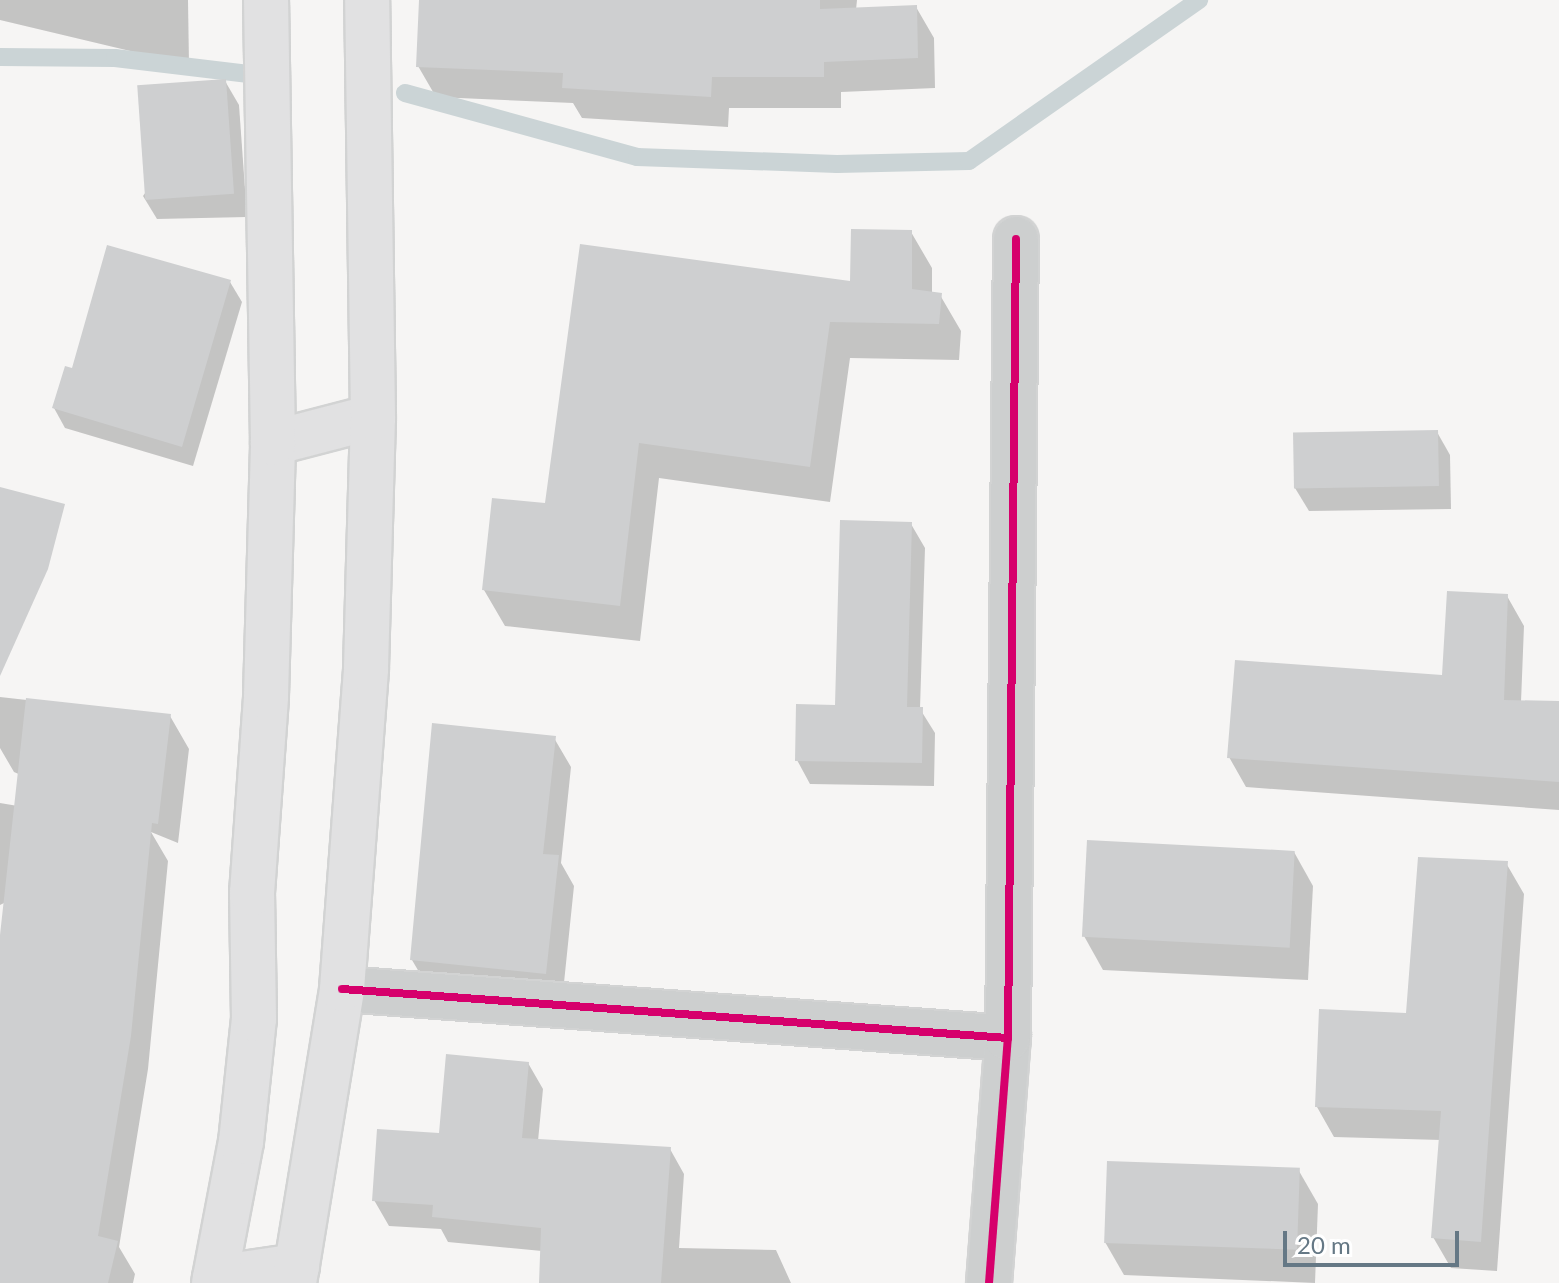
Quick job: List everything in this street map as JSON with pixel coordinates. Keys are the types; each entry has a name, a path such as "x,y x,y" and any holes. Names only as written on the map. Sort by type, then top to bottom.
{"highway":[{"path":"266,0 273,443 266,696 252,893 254,1019 241,1142 214,1280 295,1274 342,989 366,668 373,417 367,0"},
{"path":"273,443 373,417"}],"street":[{"path":"989,1283 1008,1038 1016,239"},
{"path":"342,989 1008,1038"}],"building":[{"path":"419,0 820,0 820,9 917,5 918,58 824,62 824,77 712,77 711,97 562,88 563,73 416,67"},
{"path":"226,79 234,194 145,200 137,85"},
{"path":"851,229 912,230 912,289 942,293 939,324 830,322 810,467 639,443 620,606 482,590 492,498 545,503 580,244 850,281"},
{"path":"107,245 231,280 182,447 52,408 65,366 72,368"},
{"path":"1438,430 1439,486 1294,489 1293,433"},
{"path":"0,487 65,504 48,569 0,676"},
{"path":"840,520 912,522 907,707 923,707 922,763 795,761 796,704 835,705"},
{"path":"1447,591 1508,594 1504,700 1559,701 1559,782 1227,758 1235,660 1442,675"},
{"path":"26,698 171,714 158,824 152,823 131,1036 98,1236 118,1241 108,1283 0,1283 0,935"},
{"path":"432,723 556,736 543,854 559,855 546,974 410,960"},
{"path":"1087,840 1295,851 1290,948 1082,937"},
{"path":"1418,857 1508,861 1481,1242 1431,1238 1441,1111 1315,1107 1319,1009 1406,1013"},
{"path":"446,1054 529,1062 522,1138 671,1147 661,1283 539,1283 541,1228 432,1217 433,1205 372,1201 377,1129 439,1133"},
{"path":"1107,1161 1300,1168 1297,1250 1104,1243"}],"waterway":[{"path":"405,93 637,157 837,164 969,161 1199,0"},
{"path":"0,57 115,58 266,76"}],"cycle path":[{"path":"989,1283 1008,1038 1016,239"},
{"path":"342,989 1008,1038"}]}
